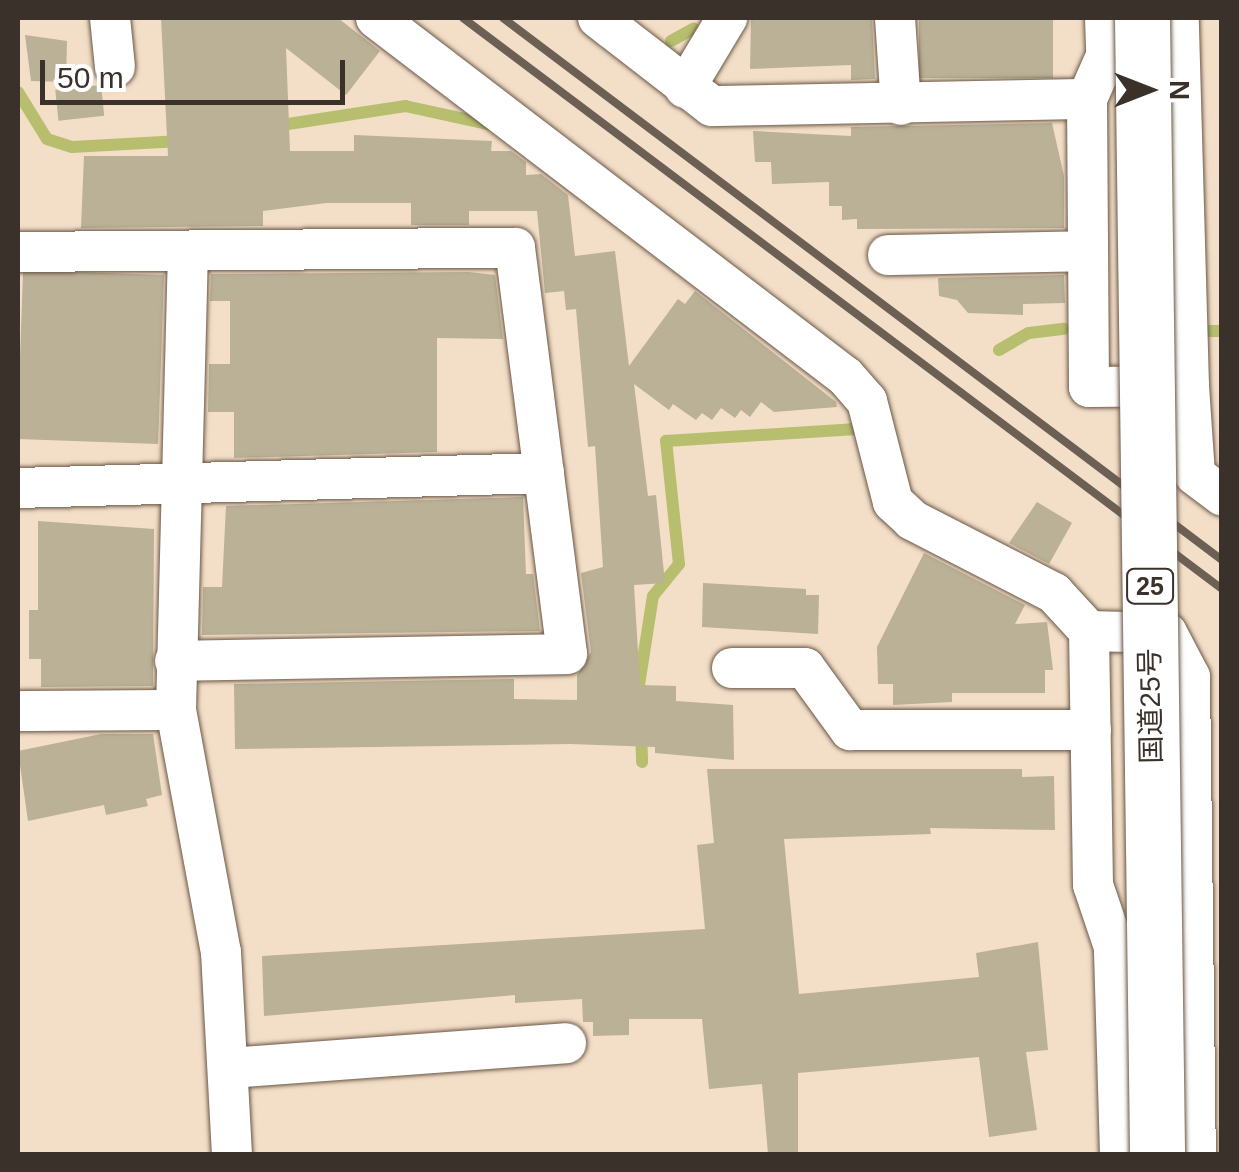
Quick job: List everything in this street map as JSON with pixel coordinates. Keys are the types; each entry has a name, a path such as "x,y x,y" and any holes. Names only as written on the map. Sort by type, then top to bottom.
{"highway":[{"name":"国道25号","path":"1142,18 1158,1154"}],"street":[{"path":"110,18 115,66"},
{"path":"376,18 846,377 868,402 892,502 912,520 1054,593 1089,631 1093,885 1114,946 1120,1154"},
{"path":"685,88 727,18"},
{"path":"895,18 902,105"},
{"path":"1105,18 1106,56 1086,99 1089,388 1189,386"},
{"path":"1179,18 1195,475 1222,494"},
{"path":"604,20 712,106 1086,99"},
{"path":"18,252 515,248 567,654 175,661"},
{"path":"188,250 185,485 176,710 221,952 232,1154"},
{"path":"888,255 1088,251"},
{"path":"18,488 544,473"},
{"path":"1089,631 1167,632 1190,678 1196,1154"},
{"path":"732,668 805,668 850,730 1091,730"},
{"path":"18,711 176,710"},
{"path":"1117,984 1194,982"},
{"path":"229,1068 566,1042"}],"building":[{"path":"161,18 338,18 380,51 346,95 286,48 290,151 354,151 354,135 492,141 491,151 511,151 526,162 526,175 541,174 568,195 575,256 615,251 629,366 678,299 685,304 695,291 836,402 837,407 774,412 761,402 750,417 741,410 735,418 721,408 712,420 702,413 696,420 673,404 669,410 634,384 648,496 656,495 665,583 634,585 640,685 676,686 676,701 733,705 734,760 655,753 655,747 570,744 235,749 234,684 514,679 514,699 577,700 577,675 591,652 581,573 603,567 595,446 588,447 576,309 566,310 564,291 545,293 537,211 469,211 469,225 411,225 411,203 326,203 263,211 263,226 81,228 84,156 168,156"},
{"path":"751,18 872,18 875,79 851,80 851,65 750,69"},
{"path":"919,18 1053,18 1053,78 919,78"},
{"path":"25,35 67,41 66,82 31,81"},
{"path":"101,85 104,116 58,121 55,90"},
{"path":"1052,123 1064,176 1064,228 857,229 857,219 842,220 842,206 829,206 829,182 772,184 771,162 755,162 753,131 851,136 851,127"},
{"path":"23,270 164,275 158,444 18,439"},
{"path":"211,274 495,275 503,339 437,338 437,452 234,458 234,412 208,412 209,364 230,364 230,301 210,301"},
{"path":"1064,275 1065,303 1023,304 1023,315 968,313 957,300 939,296 938,278"},
{"path":"523,497 526,574 533,574 540,631 202,635 203,587 222,587 226,506"},
{"path":"1037,502 1072,523 1049,564 1009,543"},
{"path":"38,521 154,529 153,686 41,687 41,659 29,659 29,610 38,610"},
{"path":"924,553 1025,605 1015,624 1047,622 1053,670 1045,670 1045,693 952,693 952,702 893,705 893,684 878,684 877,647"},
{"path":"703,583 806,589 806,595 819,595 818,634 702,627"},
{"path":"101,734 153,734 162,795 146,799 148,806 106,815 104,805 28,821 18,751"},
{"path":"707,769 1022,769 1022,777 1054,776 1055,830 930,828 931,834 784,839 799,994 979,977 976,953 1038,942 1048,1050 1026,1052 1037,1130 989,1137 979,1057 798,1073 798,1154 768,1154 762,1084 709,1089 702,1019 629,1019 629,1035 593,1036 593,1022 583,1022 582,999 515,1003 515,995 264,1016 262,956 705,929 697,845 714,843"}],"waterway":[{"path":"671,41 694,28"},
{"path":"18,92 47,139 72,147 181,141"},
{"path":"275,126 405,106 493,125"},
{"path":"999,350 1029,333 1064,329"},
{"path":"1203,331 1222,331"},
{"path":"639,685 653,596 679,564 666,441 857,429"},
{"path":"641,730 642,762"}],"railway":[{"path":"463,18 1222,589"},
{"path":"503,18 1222,560"}]}
